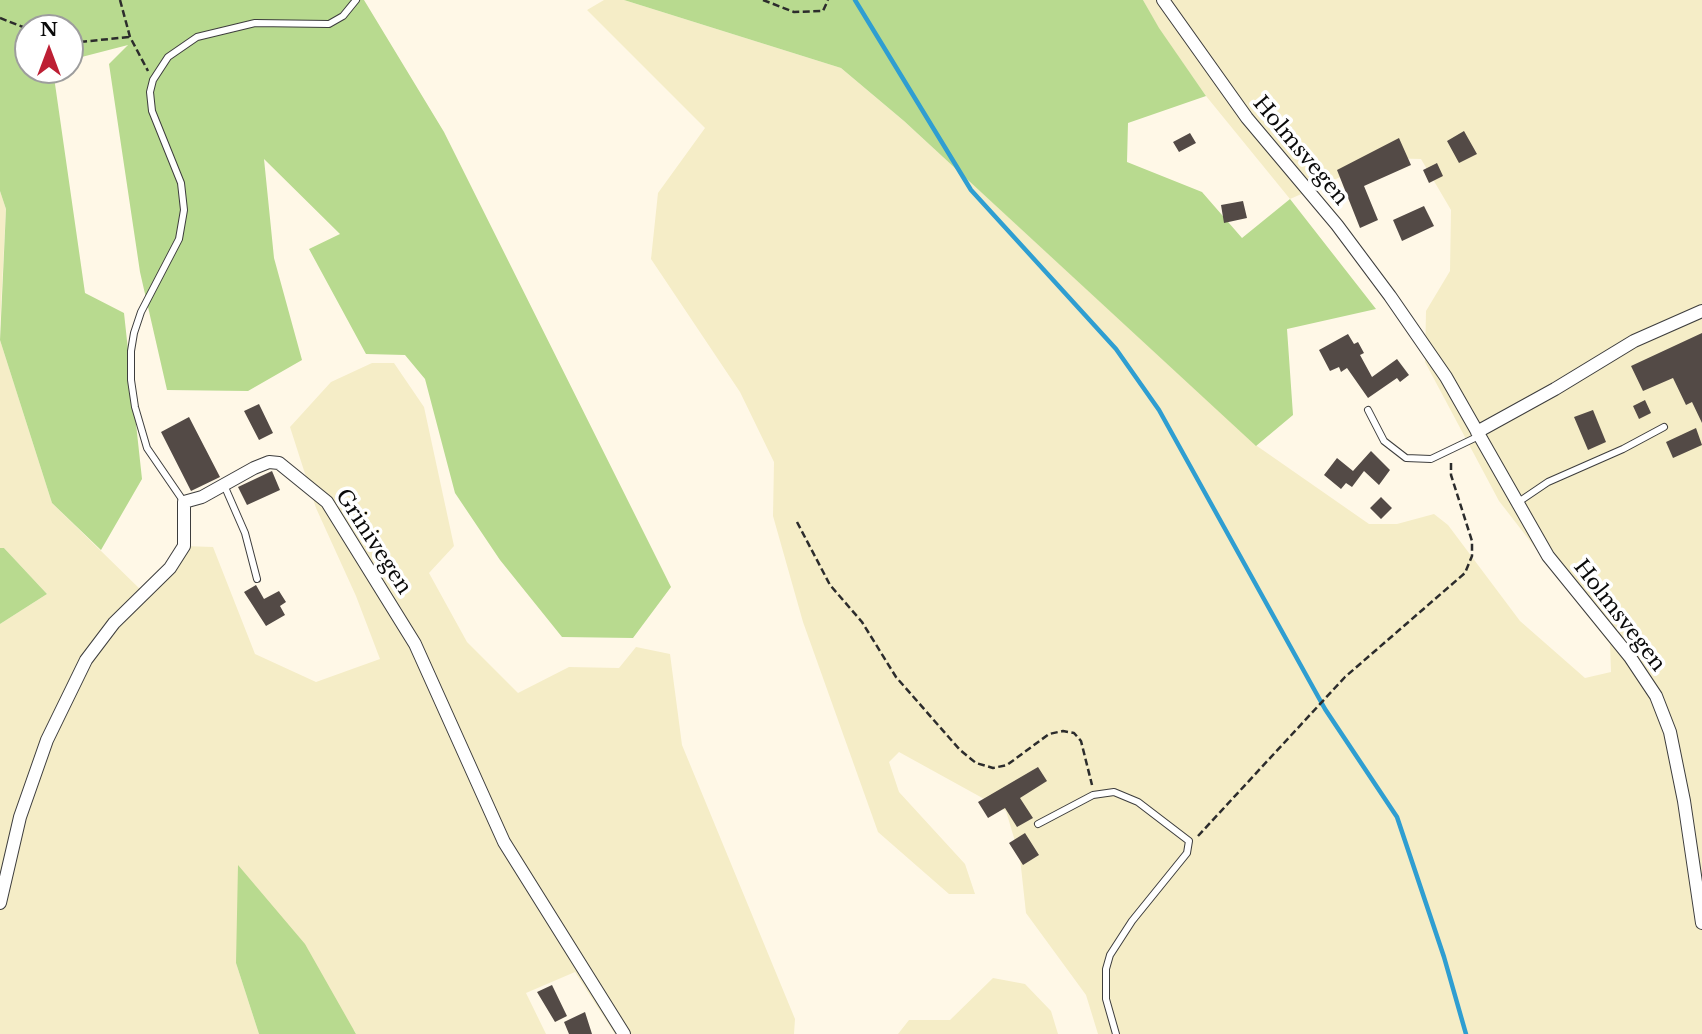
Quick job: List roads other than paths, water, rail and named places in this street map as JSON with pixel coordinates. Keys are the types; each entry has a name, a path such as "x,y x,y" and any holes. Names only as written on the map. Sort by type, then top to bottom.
{"street":[{"name":"Holmsvegen","path":"1163,0 1247,118 1337,225 1390,296 1446,377 1548,556 1630,657 1656,696 1670,732 1702,923"},
{"path":"1478,434 1634,341 1702,310"},
{"name":"Grinivegen","path":"184,502 202,497 269,462 279,463 327,502 415,644 505,842 624,1034"},
{"path":"0,903 19,817 47,740 86,660 114,624 170,568 184,546 184,502"}],"lane":[{"path":"184,502 146,448 135,407 130,369 138,323 179,239 184,210 181,183 152,111 150,92 153,79 168,57 197,37 255,23 329,24 343,16 356,0"},
{"path":"1368,410 1384,442 1398,455 1431,459 1478,434"},
{"path":"1517,503 1548,482 1623,449 1664,427"},
{"path":"224,484 245,533 257,579"},
{"path":"1038,824 1093,795 1114,792 1138,802 1189,841 1188,849 1132,920 1110,955 1106,969 1106,999 1116,1034"}],"waterway":[{"path":"855,0 971,190 1116,349 1159,410 1325,709 1397,817 1444,957 1466,1034"}]}
